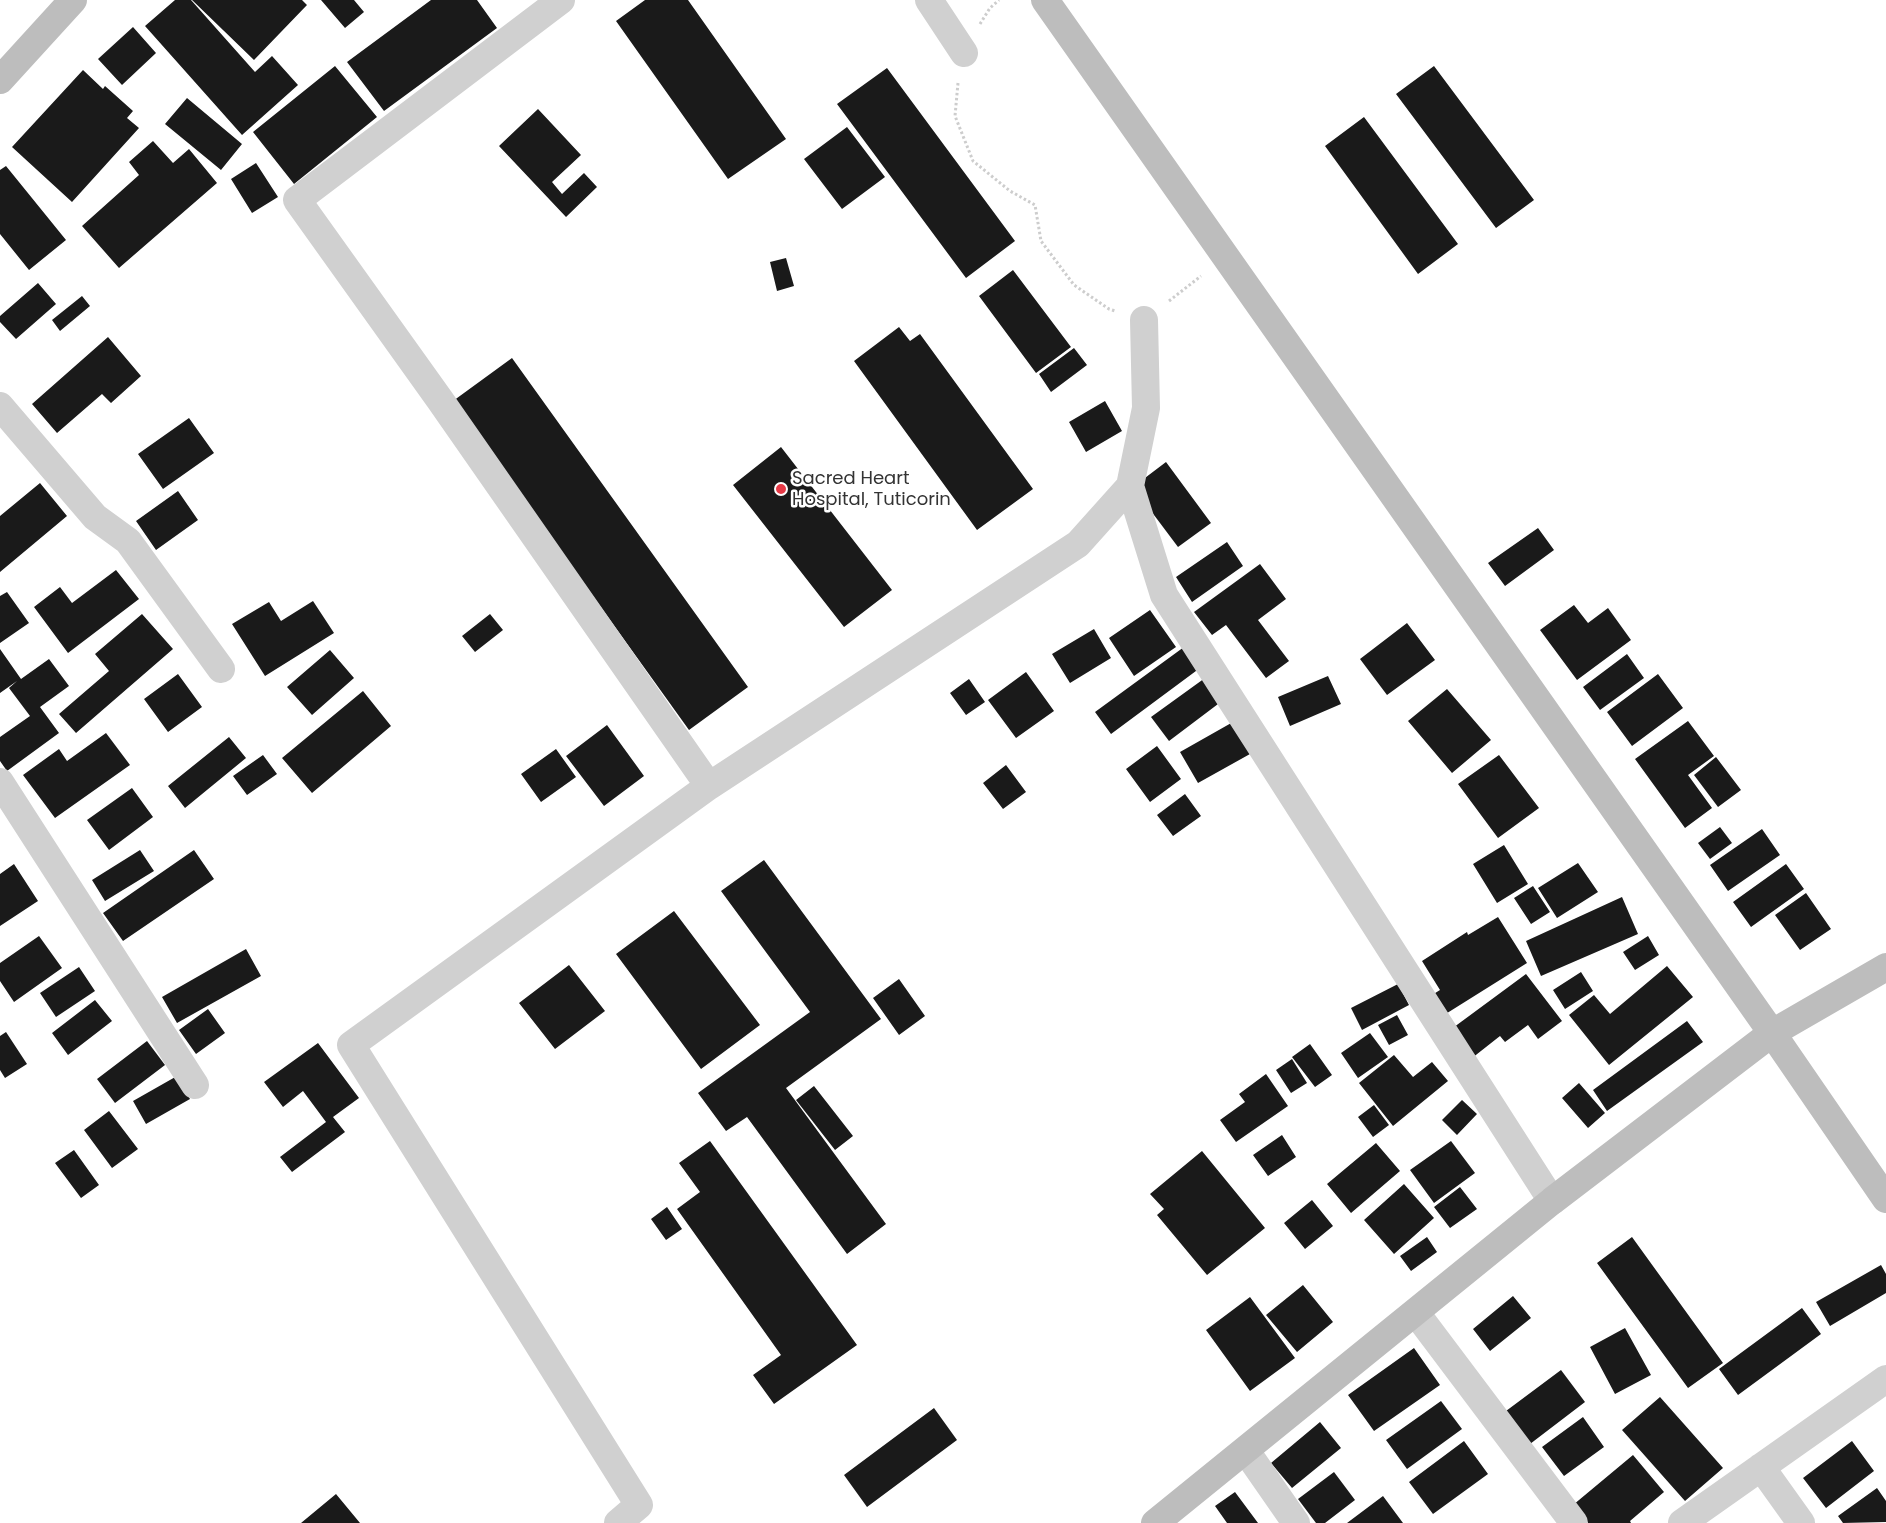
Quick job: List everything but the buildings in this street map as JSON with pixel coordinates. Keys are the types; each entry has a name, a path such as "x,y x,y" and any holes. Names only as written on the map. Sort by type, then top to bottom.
{"main road":[{"path":"0,80 73,0"},
{"path":"1045,0 1772,1033 1886,1199"},
{"path":"1156,1523 1552,1201 1772,1033 1886,967"}],"street":[{"path":"562,0 297,200 440,400 709,786"},
{"path":"929,0 964,53"},
{"path":"1144,320 1146,408 1130,486 1164,596 1552,1201"},
{"path":"0,406 95,517 128,541 221,669"},
{"path":"618,1523 639,1505 352,1045 709,786 1078,544 1130,486"},
{"path":"0,782 195,1086"},
{"path":"1416,1313 1574,1523"},
{"path":"1682,1523 1886,1379"},
{"path":"1246,1451 1296,1523"},
{"path":"1761,1467 1801,1523"}],"path":[{"path":"998,0 990,8 964,53 954,116 973,161 1010,191 1035,205 1041,241 1074,286 1109,309 1144,320 1225,257"}],"place":[{"name":"Sacred Heart Hospital, Tuticorin","path":"781,489"}]}
